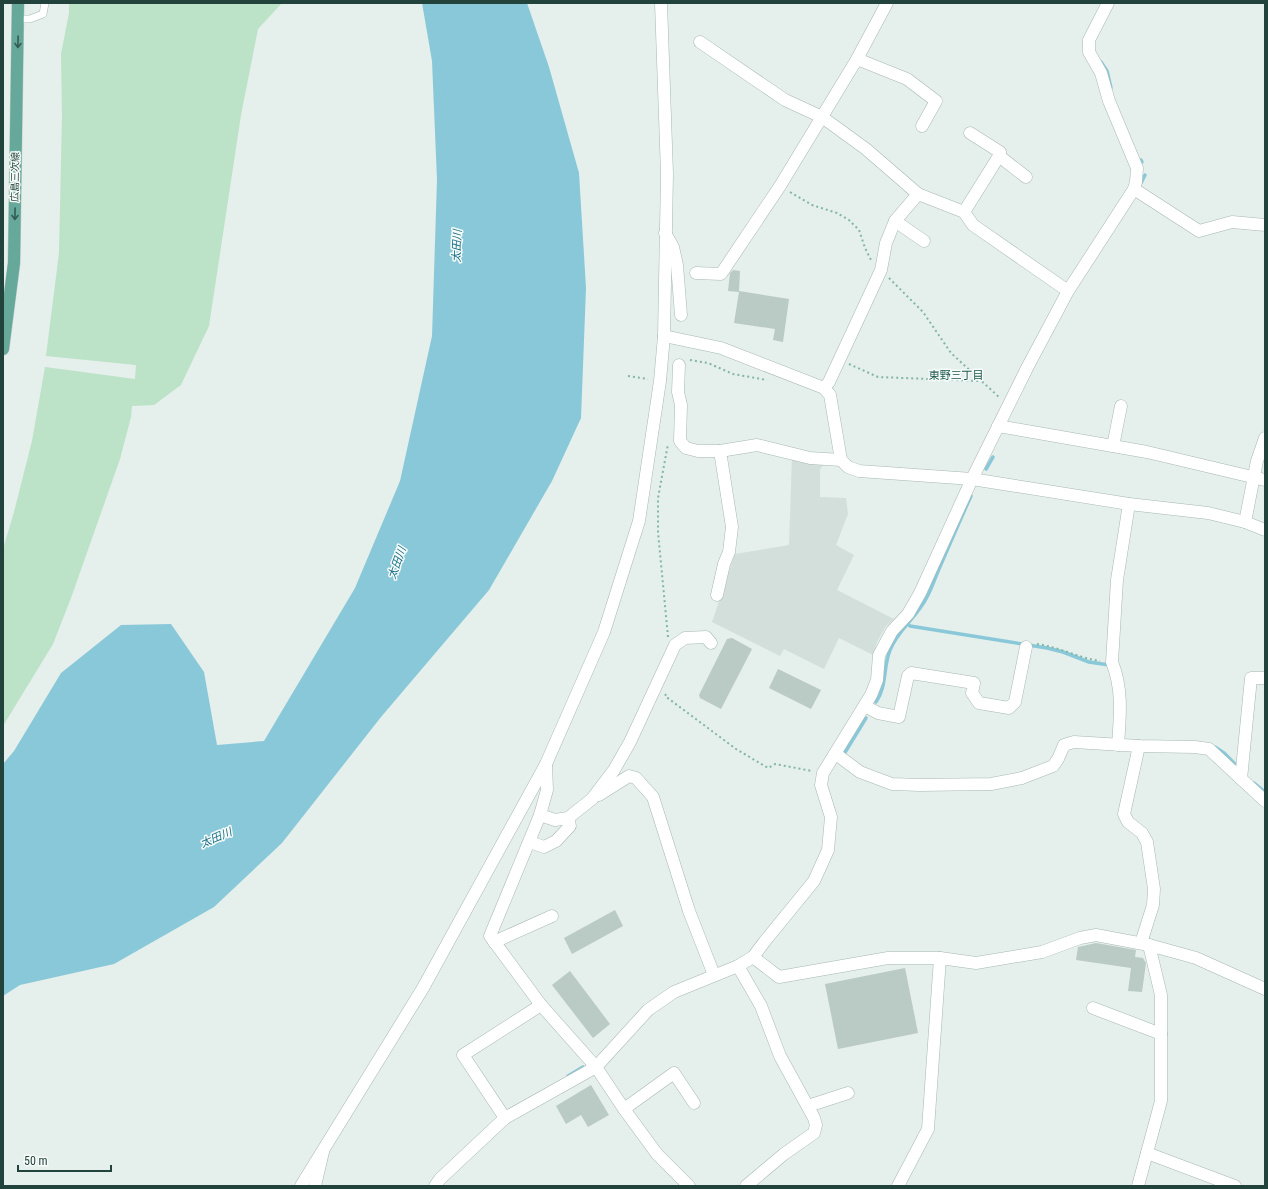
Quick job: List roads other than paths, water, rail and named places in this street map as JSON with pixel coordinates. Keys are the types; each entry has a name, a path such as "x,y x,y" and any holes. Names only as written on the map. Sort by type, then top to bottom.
{"main road":[{"name":"広島三次線","path":"3,349 14,263 18,3"}],"street":[{"path":"301,1186 424,988 546,764 604,632 639,521 660,381 664,336 667,174 661,3"},
{"path":"696,274 721,274 780,186 856,59 887,3"},
{"path":"435,1186 440,1178 505,1118 596,1067 648,1010 674,992 738,966 753,957 814,881 828,850 831,817 821,784 823,773 872,695 877,680 879,655 892,631 908,614 920,593 998,426 1068,291 1134,189 1137,168 1109,101 1101,73 1089,52 1089,40 1108,3"},
{"path":"700,42 785,100 822,117 866,149 918,194 964,212 973,225 1068,291"},
{"path":"856,59 907,79 936,100 922,126"},
{"path":"964,212 999,156 1000,152 970,133"},
{"path":"999,156 1026,176"},
{"path":"1134,189 1199,231 1232,222 1265,225"},
{"path":"824,388 829,382 881,270 886,243 895,221 918,194"},
{"path":"895,221 924,241"},
{"path":"666,234 673,247 677,265 681,315"},
{"path":"664,336 721,348 824,388 830,395 841,460 848,467 859,471 972,480 1129,504 1208,513 1245,522 1265,530"},
{"path":"674,410 678,392 679,365"},
{"path":"678,392 681,405 680,441 686,448 698,451 720,451 757,445 810,458 841,460"},
{"path":"1112,446 1121,406"},
{"path":"998,426 1147,452 1260,479"},
{"path":"1245,522 1260,479 1257,461 1265,438"},
{"path":"716,595 728,552 732,527 720,451"},
{"path":"1118,745 1120,704 1117,674 1112,662 1118,580 1129,504"},
{"path":"592,799 614,770 630,742 675,645 685,638 706,637 711,643"},
{"path":"865,706 878,713 899,717 908,676 911,673 974,683 972,693 979,703 1009,708 1015,702 1030,645"},
{"path":"1241,778 1251,678 1265,678"},
{"path":"836,754 860,772 892,784 991,784 1022,778 1053,766 1064,745 1074,742 1139,746 1195,747 1210,749 1265,800"},
{"path":"1138,1186 1161,1101 1161,995 1145,944 1153,905 1154,889 1147,842 1142,833 1128,822 1124,814 1139,746"},
{"path":"546,764 548,790 540,815 490,936 541,1005 596,1067 657,1154 689,1186"},
{"path":"540,815 555,820 568,818 592,799 629,776 636,778 653,797 689,911 714,975"},
{"path":"530,842 544,847 556,841 570,826 568,818"},
{"path":"494,942 552,916"},
{"path":"753,957 779,977 888,958 940,958 976,963 1042,952 1080,938 1096,934 1145,944 1196,958 1265,989"},
{"path":"898,1186 928,1130 940,958"},
{"path":"738,966 761,1006 780,1056 808,1106 816,1125 814,1133 784,1154 746,1186"},
{"path":"505,1118 463,1055 541,1005"},
{"path":"1093,1008 1161,1034"},
{"path":"624,1109 674,1073 694,1103"},
{"path":"808,1106 848,1093"},
{"path":"315,1186 323,1151"},
{"path":"1147,1153 1235,1186"}],"lane":[{"path":"18,19 30,19 43,14 45,3"}],"water":[{"name":"太田川","path":"422,3 527,3 549,67 579,173 586,288 581,418 552,481 489,590 381,717 282,843 214,907 114,964 20,985 3,996 3,764 14,751 61,673 121,625 171,624 204,672 217,745 264,741 355,588 400,481 432,336 437,180 432,61"}],"waterway":[{"path":"1101,62 1107,71 1111,88"},
{"path":"1141,183 1145,175"},
{"path":"986,469 993,457"},
{"path":"876,702 882,690 886,663 893,643 927,597 971,496"},
{"path":"908,624 910,626 1047,648 1063,652 1089,662 1109,665 1110,668"},
{"path":"844,754 866,718"},
{"path":"1215,747 1224,753 1237,766"},
{"path":"1254,783 1265,792"},
{"path":"568,1076 583,1067"}],"district":[{"name":"東野三丁目","path":"956,375"}]}
